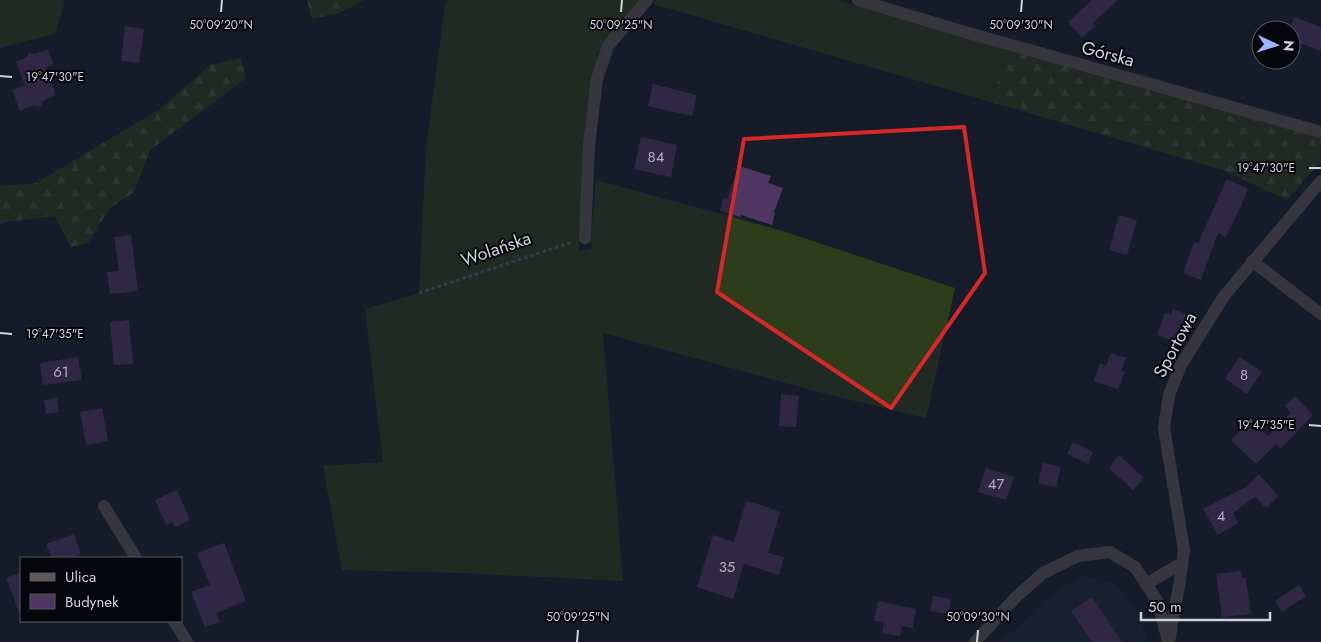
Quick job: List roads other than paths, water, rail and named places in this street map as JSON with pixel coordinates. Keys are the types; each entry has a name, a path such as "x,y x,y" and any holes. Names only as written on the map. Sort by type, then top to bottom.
{"street":[{"path":"585,238 589,145 597,79 608,46 647,0"},
{"name":"Górska","path":"858,0 1321,132"},
{"name":"Sportowa","path":"1168,642 1184,550 1164,428 1169,395 1181,364 1224,296 1321,181"},
{"path":"1252,261 1321,314"},
{"path":"104,506 135,557"},
{"path":"976,642 1016,597 1044,573 1078,556 1110,552 1136,567 1158,602 1168,642"},
{"path":"1146,584 1182,563"},
{"path":"175,622 187,642"}]}
